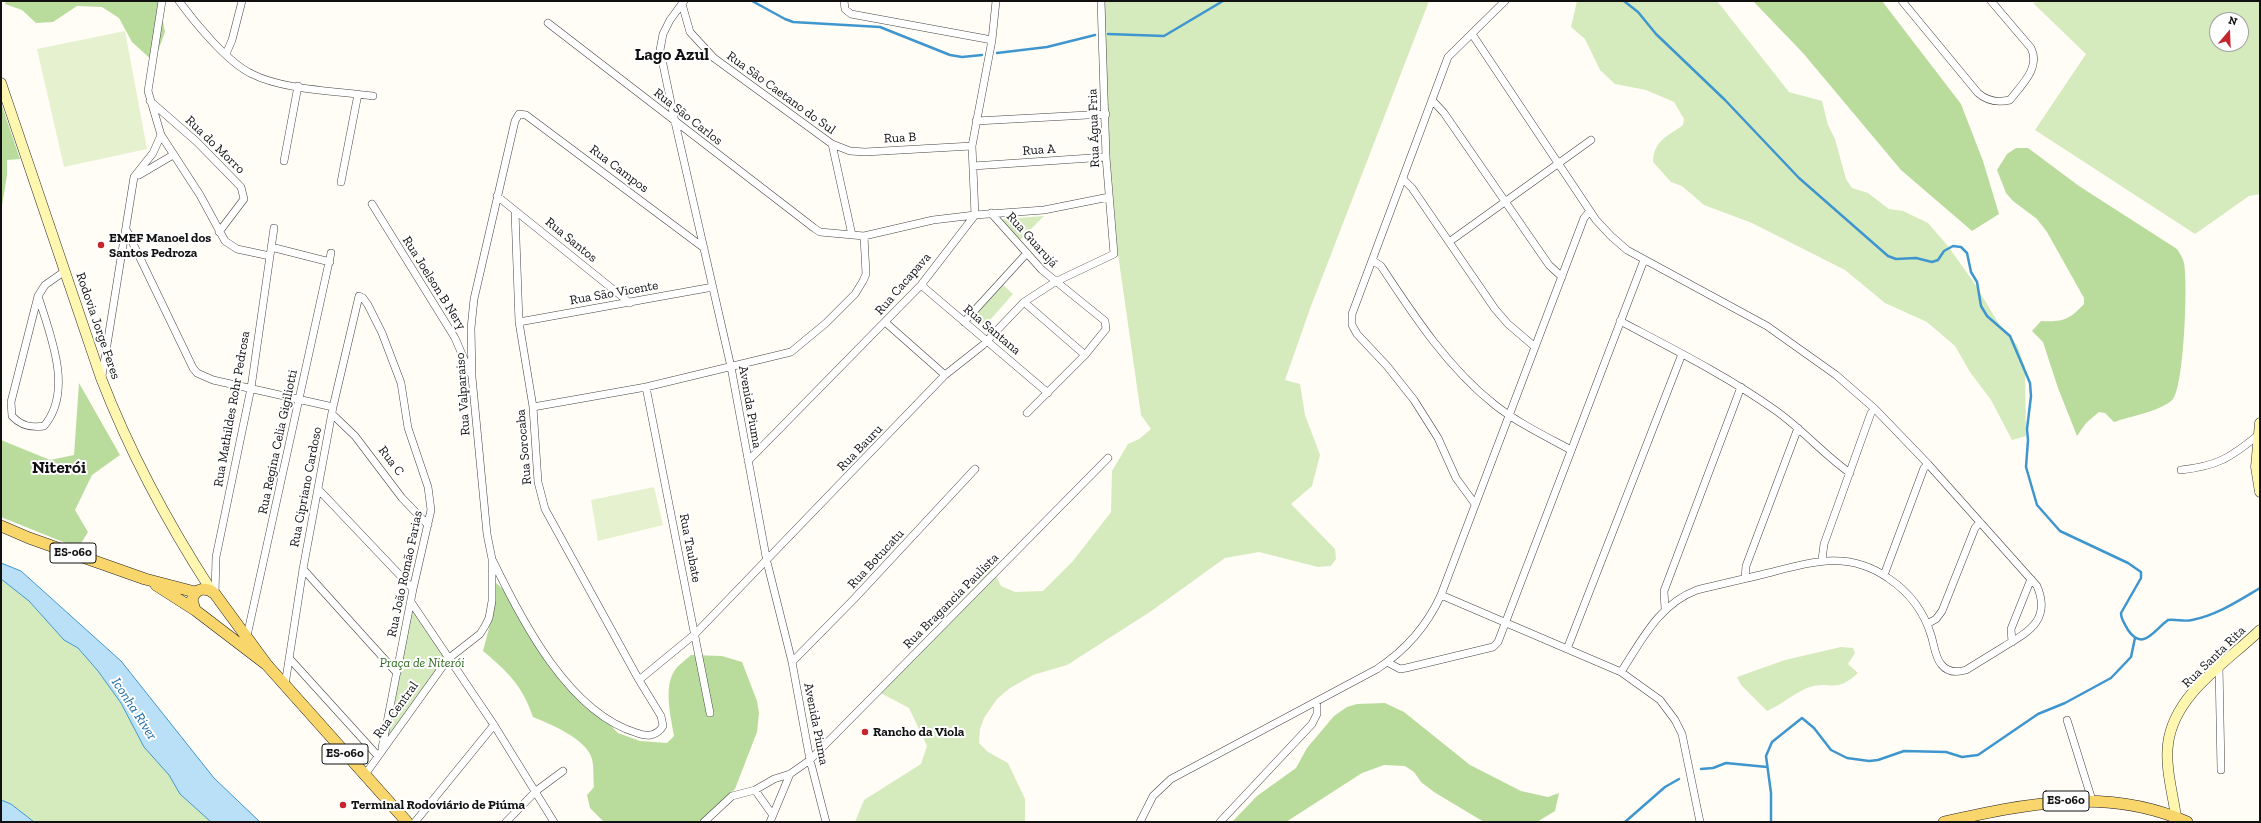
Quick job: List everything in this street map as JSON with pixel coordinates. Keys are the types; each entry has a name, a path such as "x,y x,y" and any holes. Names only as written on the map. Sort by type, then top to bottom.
{"main road":[{"name":"Rodovia Jorge Feres","path":"1,84 101,378 130,450 166,518 214,594"},
{"path":"2260,423 2257,436 2256,467 2260,492"},
{"name":"ES-060","path":"1,526 145,579 197,591 202,588 214,594 247,636 267,665 364,776 407,822"},
{"name":"Rodovia Jorge Feres","path":"195,565 197,591"},
{"name":"ES-060","path":"145,579 197,611 267,665"},
{"path":"197,591 192,600 197,611 207,613 214,609 214,594"},
{"name":"Rua Santa Rita","path":"2176,817 2168,772 2168,745 2170,732 2194,691 2219,666 2260,630"},
{"name":"ES-060","path":"1944,822 2027,806 2092,800 2118,803 2176,817 2188,822"}],"street":[{"path":"162,1 148,91 161,135 200,195 224,241 238,249 270,256"},
{"path":"179,1 226,54 240,67 253,75 270,81 298,86 373,96"},
{"path":"226,54 232,40 242,1"},
{"path":"844,1 847,12 858,16 992,40"},
{"path":"975,215 972,146 992,40 996,1"},
{"name":"Rua Água Fria","path":"1101,1 1106,114 1106,157 1114,254"},
{"path":"1476,504 1456,478 1438,438 1414,400 1387,366 1354,330 1352,314 1448,57 1505,1"},
{"path":"1902,1 1978,93 1990,100 2005,102 2010,100 2031,72 2034,58 2031,48 1991,1"},
{"name":"Avenida Piuma","path":"683,2 670,20 663,34 660,50 731,367 767,562 792,662 810,760 826,822"},
{"name":"Rua São Caetano do Sul","path":"683,2 690,32 714,58 832,144 852,235"},
{"name":"Rua São Carlos","path":"548,23 814,228 820,232 852,235"},
{"path":"1472,34 1590,211 1611,236 1644,260 1767,326 1816,359 1875,409 1928,464 2031,579 2040,593 2040,614 2032,628 1966,670 1955,672 1945,668 1939,661 1927,624 1907,593 1884,575 1853,563 1822,560 1745,578 1688,594 1665,609 1621,672"},
{"path":"284,161 298,86"},
{"path":"342,182 358,94"},
{"name":"Rua do Morro","path":"150,100 197,142 241,187 244,199 219,232"},
{"path":"1432,100 1444,113 1549,265 1562,277"},
{"name":"Rua Valparaiso","path":"448,659 480,634 490,618 492,601 492,559 487,534 472,377 471,328 474,299 497,196 519,114"},
{"name":"Rua Campos","path":"519,114 526,115 704,248"},
{"path":"976,121 1106,114"},
{"path":"101,378 127,231 134,177 154,153 161,135"},
{"path":"1449,242 1591,140"},
{"name":"Rua B","path":"832,144 850,151 865,152 972,146"},
{"path":"134,177 173,155"},
{"name":"Rua A","path":"973,166 1106,157"},
{"path":"1402,179 1412,188 1495,309 1508,324 1535,347"},
{"name":"Rua Santos","path":"497,196 630,303"},
{"path":"852,235 864,236 926,222 975,215 1044,210 1110,197"},
{"name":"Rua Joelson B Nery","path":"372,204 455,338 472,377"},
{"path":"1140,822 1153,796 1171,779 1317,702 1387,662 1406,647 1422,628 1441,595 1584,218 1590,211"},
{"name":"Rua Sorocaba","path":"492,559 519,614 539,646 571,687 589,706 621,726 646,736 658,732 664,722 639,680 545,509 538,482 533,407 519,322 515,212"},
{"name":"Rua Guarujá","path":"992,213 1042,270 1105,321 1106,329 1085,355"},
{"name":"Rua Cacapava","path":"748,461 921,285 975,215"},
{"name":"Rua Mathildes Rohr Pedrosa","path":"214,594 216,556 250,388 274,228"},
{"path":"127,231 193,368 197,373 213,380 299,399 333,410"},
{"path":"533,407 646,387 791,352 826,323 855,294 866,274 864,236"},
{"path":"271,247 330,262"},
{"name":"Rua Regina Celia Gigiliotti","path":"247,636 332,253"},
{"path":"964,322 1027,253"},
{"name":"Rua Bauru","path":"639,680 695,634 767,562 945,375 986,341 1024,302 1055,282 1114,254"},
{"path":"1372,260 1381,266 1446,357 1469,383 1509,415 1572,450"},
{"path":"1387,662 1400,669 1493,646 1498,642 1644,260"},
{"path":"38,296 57,352 58,384 51,419 44,426 34,428 16,420 12,416 11,402 38,296 45,285 65,271"},
{"name":"Rua Santana","path":"921,285 1048,393"},
{"name":"Rua São Vicente","path":"519,322 713,287"},
{"name":"Rua Cipriano Cardoso","path":"285,685 303,568 333,410 359,296"},
{"name":"Rua João Romão Farias","path":"359,296 363,298 368,305 382,332 401,383 408,428 431,500 428,525 413,589 380,753"},
{"path":"1024,302 1085,355 1027,413"},
{"path":"1620,321 1741,387 1798,428 1850,473"},
{"path":"885,322 945,375"},
{"path":"1567,649 1682,354"},
{"name":"Rua Taubate","path":"646,387 710,713"},
{"path":"1665,609 1664,591 1741,387"},
{"path":"1822,560 1824,544 1871,413 1875,409"},
{"name":"Rua C","path":"333,410 355,436 402,498 428,525"},
{"path":"1745,578 1746,566 1798,428"},
{"path":"2181,470 2219,463 2234,454 2257,436"},
{"name":"Rua Bragancia Paulista","path":"704,822 732,796 755,790 774,779 790,774 810,760 1108,458"},
{"path":"1884,575 1924,468 1928,464"},
{"name":"Rua Botucatu","path":"792,662 854,599 975,470"},
{"path":"319,490 413,589"},
{"path":"1927,624 1936,619 1942,611 1975,528 1980,522"},
{"path":"303,568 397,673"},
{"path":"2012,642 2010,629 2031,579"},
{"path":"1441,595 1621,672 1660,700 1675,720 1684,742 1700,822"},
{"path":"411,602 448,659 494,725 554,822"},
{"path":"290,659 380,753"},
{"name":"Rua Central","path":"364,776 448,659"},
{"path":"2219,666 2221,770"},
{"path":"1220,822 1312,724 1317,714 1317,702"},
{"path":"2067,720 2092,800"},
{"path":"415,822 494,725"},
{"path":"506,822 536,791 563,771"},
{"path":"770,822 772,814 790,774"},
{"path":"755,790 772,814"}],"green space":[{"path":"6,1 159,1 165,32 154,62 132,42 119,18 102,7 77,6 53,22 36,23 22,10 5,4"},
{"path":"1101,1 1429,1 1311,306 1285,380 1300,384 1305,415 1320,455 1312,486 1291,504 1335,549 1336,559 1331,566 1318,567 1259,552 1225,558 1150,612 1067,665 1033,675 1010,688 997,699 984,718 980,729 979,743 988,752 1008,763 1025,799 1025,822 855,822 864,800 921,764 927,746 909,708 877,691 992,568 1001,586 1015,592 1043,591 1073,561 1111,512 1112,471 1128,444 1139,439 1151,429 1141,415 1118,254 1105,98"},
{"path":"1577,1 1717,1 1789,92 1822,101 1828,125 1835,139 1846,179 1852,188 1868,193 1889,209 1903,211 1928,223 1947,245 1973,281 1999,324 2017,345 2025,367 2026,436 2012,440 1991,400 1970,372 1955,346 1927,322 1885,303 1845,270 1752,223 1704,205 1682,186 1671,182 1653,162 1654,155 1662,140 1683,125 1684,119 1674,102 1646,90 1615,84 1600,70 1585,39 1571,27"},
{"path":"1753,1 1882,1 1961,104 1983,161 1999,214 1972,231 1901,170 1803,53"},
{"path":"2045,1 2260,1 2260,194 2249,196 2195,234 2035,130 2086,54 2033,3"},
{"path":"125,31 147,149 64,167 37,49"},
{"path":"1,103 20,159 7,160 7,175 1,212"},
{"path":"2016,148 2028,148 2079,186 2177,249 2183,259 2186,291 2180,375 2177,390 2173,399 2162,407 2114,422 2105,413 2099,412 2086,423 2077,436 2058,388 2043,342 2032,331 2041,321 2055,321 2070,317 2084,304 2084,298 2047,232 2037,219 2013,201 2006,193 1997,170 2007,154"},
{"path":"1044,216 1017,243 993,220"},
{"path":"1000,282 1013,294 983,328 970,316"},
{"path":"79,383 120,455 92,475 75,510 88,532 78,548 1,517 1,440 50,460 74,455"},
{"path":"654,487 663,525 598,541 591,500"},
{"path":"1,579 29,601 64,640 78,648 98,671 121,703 144,747 169,775 180,794 211,822 34,822 11,804 1,800"},
{"path":"493,580 509,595 533,628 552,663 577,692 618,733 640,741 667,743 674,736 669,702 669,685 675,670 691,655 722,656 742,662 757,701 759,713 757,732 735,789 700,822 604,822 590,808 587,795 594,787 593,762 589,752 583,745 567,733 533,717 524,696 513,680 483,651 493,613"},
{"name":"Praça de Niterói","path":"411,603 448,662 382,757"},
{"path":"1841,647 1853,648 1855,653 1848,664 1858,673 1850,680 1838,685 1822,685 1807,688 1767,711 1741,685 1737,677 1785,660"},
{"path":"1385,703 1404,712 1470,765 1521,791 1548,797 1559,793 1555,811 1537,822 1484,822 1434,792 1421,782 1414,772 1405,766 1384,765 1362,773 1286,822 1232,822 1257,796 1296,768 1307,748 1334,716 1347,707 1357,704"}],"water":[{"name":"Iconha River","path":"1,563 21,571 121,661 214,778 260,822 211,822 180,794 169,775 144,747 121,703 98,671 78,648 64,640 29,601 1,579"},
{"path":"1,800 11,804 34,822 1,822"}],"waterway":[{"path":"752,1 793,22 880,27 950,55 962,57 982,55"},
{"path":"1108,34 1164,36 1223,1"},
{"path":"1624,1 1638,12 1656,34 1725,100 1799,178 1888,256 1896,259 1916,258 1932,262 1938,260 1944,251 1953,246 1961,247 1967,253 1971,272 1977,282 1981,306 1987,316 2010,336 2030,383 2031,396 2027,429 2028,440 2026,467 2037,505 2060,531 2128,563 2141,572 2141,578 2121,613 2123,622 2133,636 2139,639 2144,639 2168,620 2189,621 2210,615 2260,588"},
{"path":"997,53 1047,47 1095,35"},
{"path":"1771,822 1771,793 1766,756 1772,742 1802,718 1814,728 1831,750 1847,758 1869,761 1878,760 1904,751 1946,752 1962,757 1978,755 2038,714 2065,703 2111,678 2131,657 2135,638"},
{"path":"1701,769 1713,768 1726,763 1767,767"},
{"path":"1625,822 1665,787 1679,779"}],"place":[{"name":"EMEF Manoel dos Santos Pedroza","path":"101,245"},
{"name":"Rancho da Viola","path":"865,732"},
{"name":"Terminal Rodoviário de Piúma","path":"343,805"}],"district":[{"name":"Lago Azul","path":"672,55"},
{"name":"Niterói","path":"59,468"}]}
